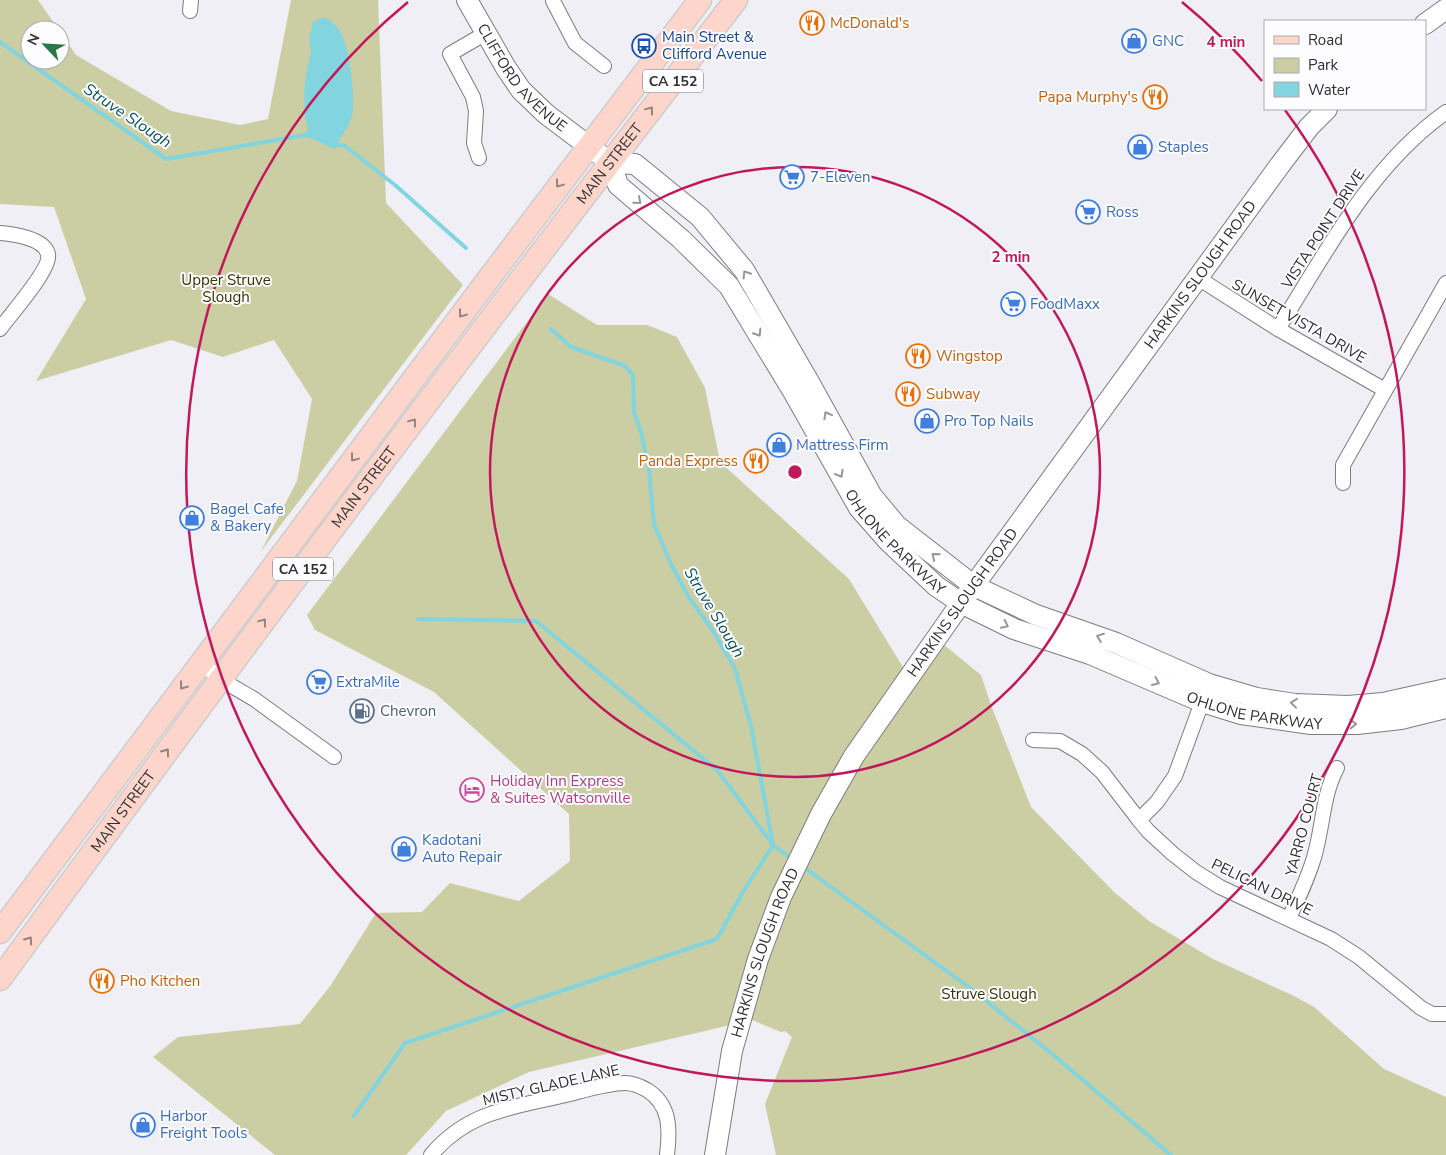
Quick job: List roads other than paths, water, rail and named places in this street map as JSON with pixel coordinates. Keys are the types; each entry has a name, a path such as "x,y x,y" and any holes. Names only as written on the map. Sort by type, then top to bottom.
{"main road":[{"name":"CLIFFORD AVENUE","path":"467,0 521,90 546,114 589,145"},
{"name":"MAIN STREET","path":"0,932 589,145 700,0"},
{"name":"MAIN STREET","path":"0,979 220,679 527,269 736,0"},
{"path":"1426,23 1446,8"},
{"name":"HARKINS SLOUGH ROAD","path":"715,1155 732,1051 761,950 781,896 813,831 854,756 961,603 1280,165 1326,110"},
{"path":"589,145 611,163"},
{"name":"OHLONE PARKWAY","path":"1446,689 1384,703 1323,706 1206,693 1014,629 961,603 936,586 888,541 860,508 794,393 729,286 681,239 618,185 611,163 635,164 700,217 744,270 872,496 897,526 974,586 1036,615 1116,643 1206,693 1256,717 1335,725 1380,722 1446,708"}],"street":[{"path":"554,0 575,43 604,66"},
{"path":"479,158 474,143 476,111 473,97 450,54 486,33"},
{"name":"VISTA POINT DRIVE","path":"1278,329 1349,215 1368,189 1408,142 1446,112"},
{"path":"0,233 28,238 47,250 48,260 42,274 0,329"},
{"name":"SUNSET VISTA DRIVE","path":"1198,278 1278,329 1385,390"},
{"path":"1343,483 1343,465 1446,283"},
{"path":"201,662 220,679 254,699 334,757"},
{"path":"1138,820 1157,802 1175,776 1206,693"},
{"name":"PELICAN DRIVE","path":"1033,740 1060,741 1082,754 1102,772 1138,820 1168,850 1196,872 1220,887 1326,936 1350,950 1427,1011 1446,1014"},
{"name":"YARRO COURT","path":"1289,918 1312,866 1329,782 1337,768"},
{"name":"MISTY GLADE LANE","path":"431,1155 445,1140 461,1128 486,1115 525,1104 624,1083 646,1089 661,1103 669,1123 667,1155"}],"water":[{"path":"325,17 342,34 351,70 352,117 347,129 335,147 306,133 308,128 305,118 304,93 311,53 309,39 313,22"}],"waterway":[{"name":"Struve Slough","path":"0,42 166,159 305,135 318,139"},
{"name":"Struve Slough","path":"319,140 335,147"},
{"name":"Struve Slough","path":"332,143 345,146 395,185 466,248"},
{"name":"Struve Slough","path":"551,329 571,347 625,366 633,375 634,412 641,432 649,470 654,524 671,564 688,596 713,631 735,669 751,726 773,845 792,859"},
{"path":"354,1116 405,1043 717,939 743,892 773,845 717,770 536,621 418,619"},
{"name":"Struve Slough","path":"802,866 970,988 1051,1053 1171,1155"}],"place":[{"name":"McDonald's","path":"812,23"},
{"name":"GNC","path":"1134,41"},
{"name":"Main Street & Clifford Avenue","path":"644,46"},
{"name":"Papa Murphy's","path":"1155,97"},
{"name":"Staples","path":"1140,147"},
{"name":"7-Eleven","path":"792,177"},
{"name":"Ross","path":"1088,212"},
{"name":"FoodMaxx","path":"1013,304"},
{"name":"Wingstop","path":"918,356"},
{"name":"Subway","path":"908,394"},
{"name":"Pro Top Nails","path":"927,421"},
{"name":"Mattress Firm","path":"779,445"},
{"name":"Panda Express","path":"756,461"},
{"name":"Bagel Cafe & Bakery","path":"192,518"},
{"name":"ExtraMile","path":"319,682"},
{"name":"Chevron","path":"362,711"},
{"name":"Holiday Inn Express & Suites Watsonville","path":"472,790"},
{"name":"Kadotani Auto Repair","path":"404,849"},
{"name":"Pho Kitchen","path":"102,981"},
{"name":"Harbor Freight Tools","path":"143,1125"}],"park label":[{"name":"Upper Struve Slough","path":"226,288"}]}
